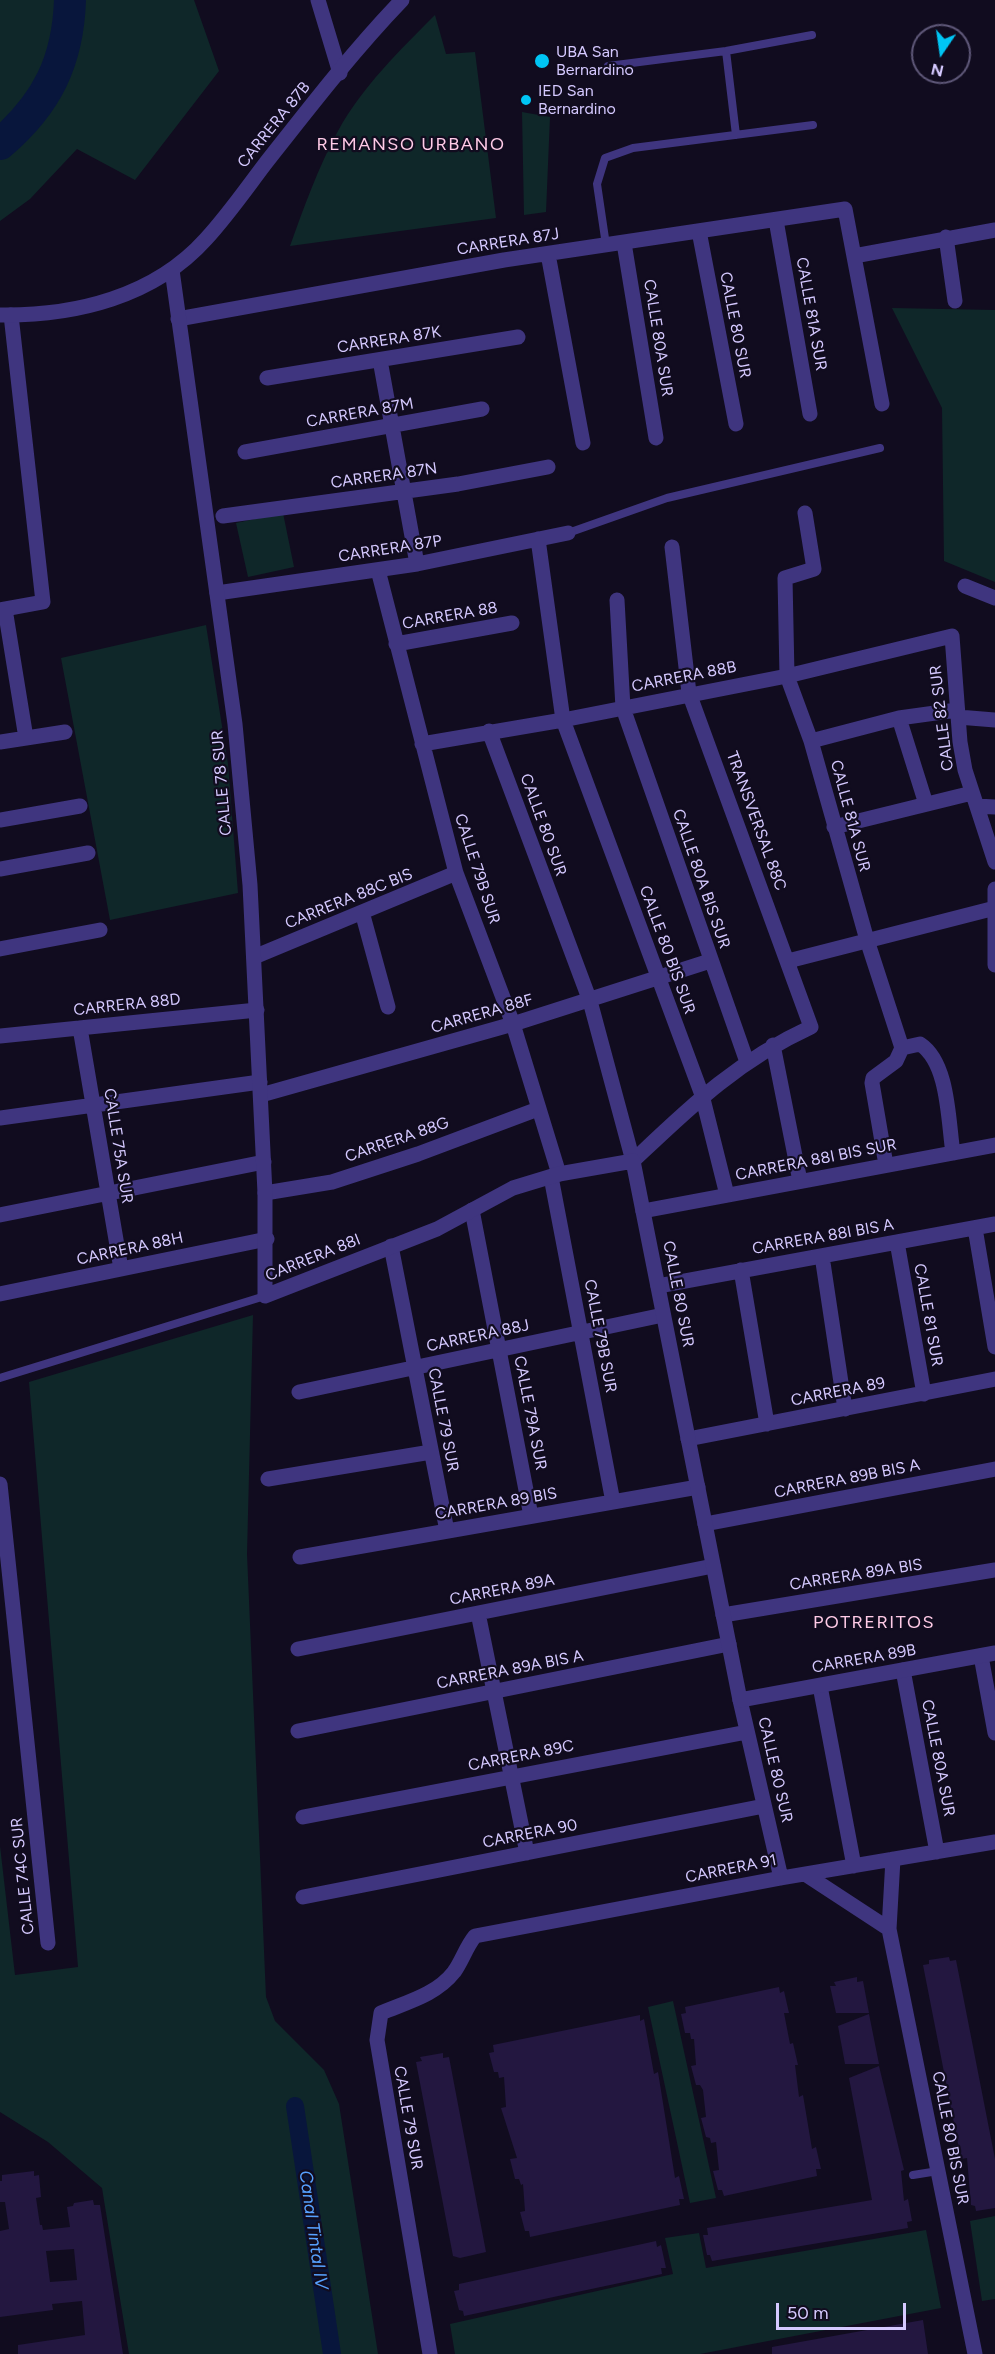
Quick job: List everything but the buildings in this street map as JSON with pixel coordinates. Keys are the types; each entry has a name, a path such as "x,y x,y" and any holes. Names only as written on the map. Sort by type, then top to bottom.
{"street":[{"path":"318,0 340,73"},
{"name":"CARRERA 87B","path":"6,315 68,311 96,305 124,295 172,270 206,240 340,73 402,0"},
{"name":"CARRERA 87J","path":"178,319 548,254 845,209 854,256"},
{"name":"CALLE 81A SUR","path":"776,220 810,414"},
{"path":"882,404 854,256 946,237 995,230"},
{"name":"CALLE 80 SUR","path":"699,231 735,424"},
{"path":"946,237 955,301"},
{"name":"CALLE 80A SUR","path":"624,243 656,438"},
{"path":"548,254 583,443"},
{"name":"CALLE 78 SUR","path":"172,270 235,724 257,1010 267,1239 266,1296"},
{"path":"6,315 44,602 3,609 26,738"},
{"name":"CARRERA 87K","path":"267,378 518,337"},
{"path":"380,360 417,564"},
{"name":"CARRERA 87M","path":"245,452 482,409"},
{"name":"CARRERA 87N","path":"223,516 404,491 548,467"},
{"name":"CALLE 81A SUR","path":"805,513 814,569 786,578 787,676 811,741 899,1054"},
{"name":"CARRERA 87P","path":"217,593 417,564 568,532"},
{"name":"CALLE 80 BIS SUR","path":"538,538 563,720 702,1095 727,1195"},
{"path":"672,547 689,693"},
{"name":"CALLE 79B SUR","path":"378,570 456,873 513,1024 538,1108 555,1176 613,1502"},
{"path":"965,586 995,598"},
{"name":"CALLE 80A BIS SUR","path":"617,600 623,708 747,1062"},
{"name":"CARRERA 88","path":"396,644 512,623"},
{"name":"CARRERA 88B","path":"422,744 563,720 689,693 787,676 952,636"},
{"name":"CALLE 82 SUR","path":"952,636 957,713 965,770 994,851 995,862"},
{"name":"TRANSVERSAL 88C","path":"689,693 811,1027 773,1045"},
{"path":"811,741 899,718 957,713 995,720"},
{"path":"899,718 926,804"},
{"name":"CALLE 80 SUR","path":"489,731 590,1001 633,1161 740,1700 781,1878"},
{"path":"0,742 65,732"},
{"path":"834,827 926,804 975,800 995,807"},
{"path":"0,820 80,806"},
{"path":"0,869 88,853"},
{"name":"CARRERA 88C BIS","path":"254,957 456,873"},
{"path":"995,890 995,966"},
{"path":"788,961 994,908"},
{"path":"363,912 388,1007"},
{"path":"0,949 100,930"},
{"name":"CARRERA 88F","path":"0,1118 93,1105 261,1089 513,1024 710,961"},
{"name":"CARRERA 88D","path":"0,1036 257,1010"},
{"name":"CALLE 75A SUR","path":"80,1028 121,1269"},
{"path":"886,1165 871,1089 873,1078 899,1054 920,1044 936,1061 941,1075 953,1153"},
{"path":"633,1161 702,1095 773,1045 800,1181"},
{"name":"CARRERA 88G","path":"265,1193 332,1182 418,1154 538,1108"},
{"name":"CARRERA 88I BIS SUR","path":"643,1211 995,1145"},
{"name":"CARRERA 88I","path":"266,1296 437,1228 513,1188 555,1176 633,1161"},
{"path":"0,1215 264,1162"},
{"name":"CALLE 79A SUR","path":"472,1210 531,1516"},
{"name":"CARRERA 88I BIS A","path":"658,1286 995,1224"},
{"path":"975,1228 991,1298 995,1347"},
{"name":"CARRERA 88H","path":"0,1294 267,1239"},
{"name":"CALLE 81 SUR","path":"897,1242 924,1394"},
{"name":"CALLE 79 SUR","path":"391,1246 447,1531"},
{"path":"822,1256 845,1409"},
{"path":"741,1270 767,1424"},
{"name":"CARRERA 88J","path":"299,1392 663,1315"},
{"name":"CARRERA 89","path":"688,1439 995,1379"},
{"path":"268,1479 431,1452"},
{"name":"CARRERA 89B BIS A","path":"705,1524 995,1469"},
{"name":"CALLE 74C SUR","path":"0,1484 48,1942"},
{"name":"CARRERA 89 BIS","path":"300,1557 698,1487"},
{"name":"CARRERA 89A","path":"298,1649 713,1566"},
{"name":"CARRERA 89A BIS","path":"723,1615 995,1570"},
{"path":"478,1613 527,1853"},
{"name":"CARRERA 89A BIS A","path":"298,1731 729,1644"},
{"path":"988,1655 995,1733"},
{"name":"CARRERA 89B","path":"740,1700 988,1655"},
{"name":"CALLE 80A SUR","path":"903,1670 937,1852"},
{"path":"820,1686 854,1866"},
{"name":"CARRERA 89C","path":"303,1816 747,1732"},
{"name":"CARRERA 90","path":"303,1897 764,1806"},
{"name":"CARRERA 91","path":"475,1936 781,1878 995,1842"},
{"name":"CALLE 80 BIS SUR","path":"893,1859 890,1929 975,2354"},
{"path":"806,1874 890,1929"},
{"name":"CALLE 79 SUR","path":"430,2354 377,2040 381,2013 435,1990 454,1971 465,1948 475,1936"}],"lane":[{"path":"608,66 726,51 812,35"},
{"path":"726,51 736,135"},
{"path":"606,245 597,184 605,158 633,148 813,125"},
{"path":"568,532 667,498 880,448"},
{"name":"CARRERA 88I","path":"0,1378 266,1296"},
{"path":"913,2175 938,2171"}],"green space":[{"path":"0,0 194,0 219,71 135,180 77,149 30,199 0,221"},
{"path":"435,15 446,54 475,52 496,218 290,246 318,173 338,131 358,99 382,70"},
{"path":"522,112 550,117 546,212 524,215"},
{"path":"892,308 995,310 995,582 944,561 942,408"},
{"path":"283,513 294,567 248,577 236,523"},
{"path":"206,625 228,764 238,893 110,920 61,658"},
{"path":"253,1315 247,1554 266,1997 275,2021 324,2070 339,2104 378,2354 129,2354 102,2188 48,2142 0,2112 0,1846 15,1975 78,1967 29,1382"},
{"path":"673,2001 716,2198 690,2203 648,2007"},
{"path":"995,2216 995,2299 982,2301 970,2221"},
{"path":"926,2230 941,2308 700,2354 455,2354 450,2324 673,2274 665,2238 699,2233 706,2268"}],"waterway":[{"path":"0,144 30,113 52,80 65,43 70,0"},
{"name":"Canal Tintal IV","path":"295,2106 332,2354"}],"place":[{"name":"UBA San Bernardino","path":"542,61"},
{"name":"IED San Bernardino","path":"526,100"}],"district":[{"name":"REMANSO URBANO","path":"411,145"},
{"name":"POTRERITOS","path":"874,1623"}]}
